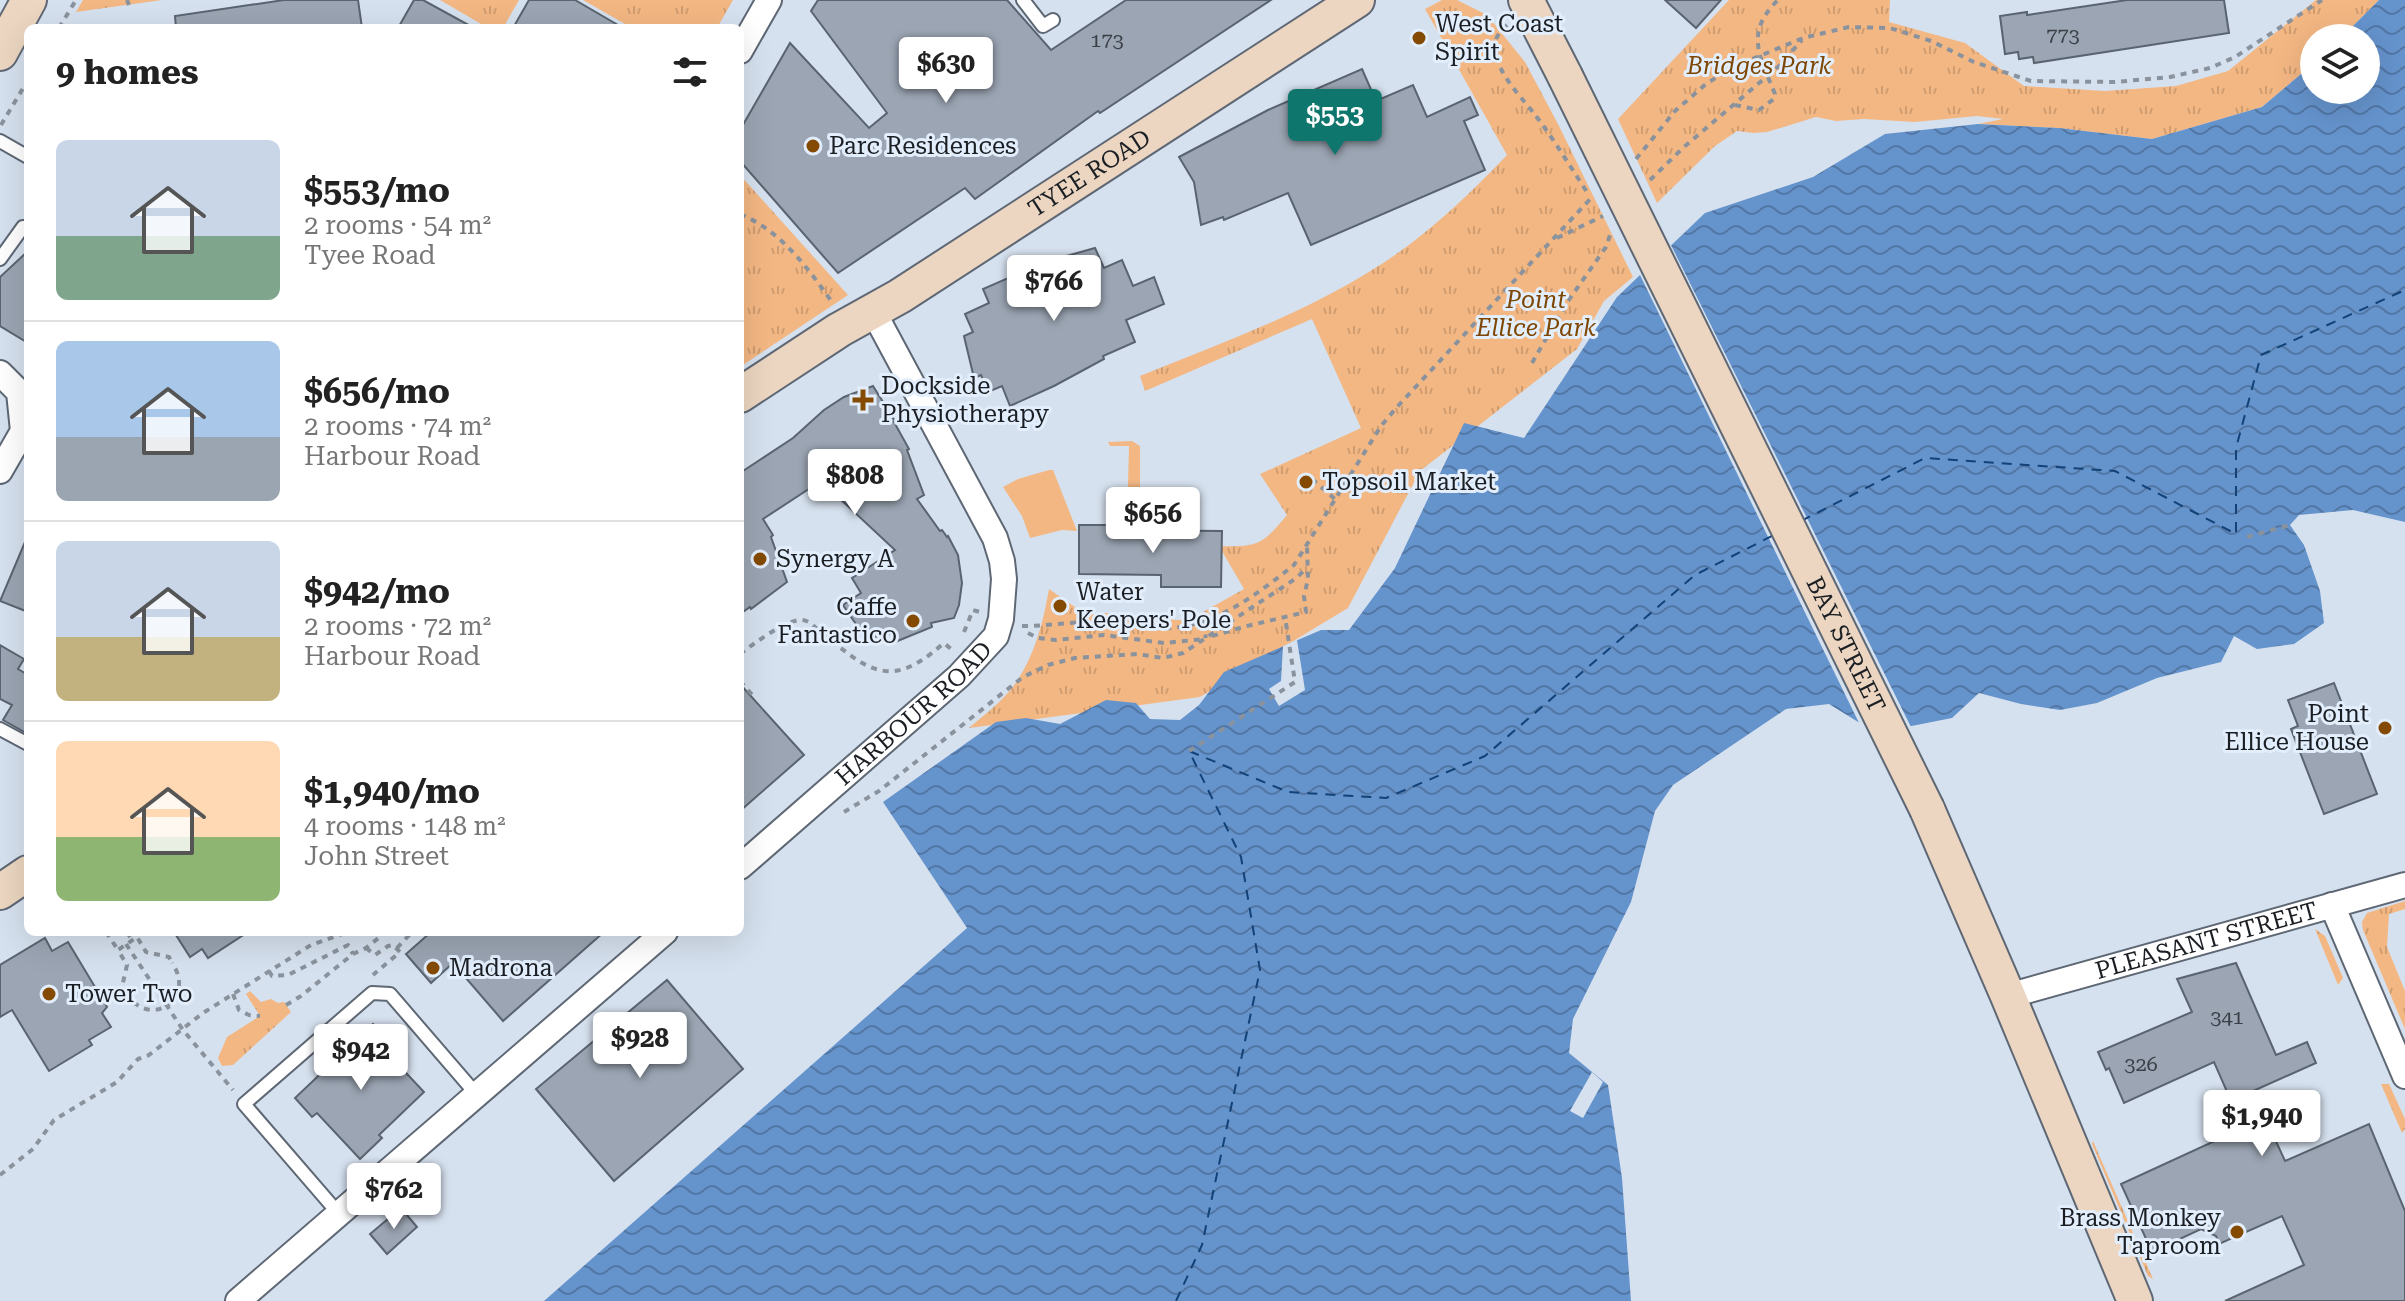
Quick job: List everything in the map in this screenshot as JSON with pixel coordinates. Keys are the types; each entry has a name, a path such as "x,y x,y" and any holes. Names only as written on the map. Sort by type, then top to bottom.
{"main road":[{"path":"0,53 29,0"},
{"name":"TYEE ROAD","path":"744,392 839,330 900,296 1342,5"},
{"name":"BAY STREET","path":"1521,7 1565,76 1927,809 2135,1301"},
{"path":"0,892 24,876"}],"street":[{"path":"744,44 769,0"},
{"name":"HARBOUR ROAD","path":"744,864 959,676 996,636 1001,619 1004,579 995,538 873,311"},
{"path":"0,373 19,392 24,425"},
{"path":"0,471 24,434"},
{"name":"PLEASANT STREET","path":"2008,996 2405,885"},
{"path":"2332,905 2405,1076"},
{"path":"238,1301 660,936"}],"lane":[{"path":"1023,0 1043,26 1053,20"},
{"path":"0,141 24,155"},
{"path":"0,259 24,227"},
{"path":"0,729 24,742"},
{"path":"339,1214 244,1104 372,993 390,994 477,1095"}],"path":[{"path":"61,24 76,0"},
{"path":"1735,105 1759,110 1774,99 1774,90 1759,57 1756,40 1761,24 1778,0"},
{"path":"1634,161 1675,111 1706,84 1733,67 1803,38 1849,27 1890,28 2031,81 2115,82 2170,77 2210,68 2235,57 2322,0"},
{"path":"1521,7 1498,33 1494,49 1496,57 1517,95 1535,115 1591,198"},
{"path":"0,127 24,87"},
{"path":"1030,626 1119,621 1154,629 1202,623 1216,618 1294,565 1381,426 1600,191"},
{"path":"1552,241 1605,215"},
{"path":"744,216 775,234 809,270 835,308 825,316 839,330"},
{"path":"1312,479 1336,500"},
{"path":"2247,537 2290,525"},
{"path":"1028,633 1038,638 1056,640 1104,635 1164,643 1206,638 1306,612 1307,545"},
{"path":"844,812 879,791 1023,677 1048,665 1075,658 1137,654 1163,658 1183,653 1307,568"},
{"path":"961,637 973,610 977,611"},
{"path":"1189,751 1295,682 1285,617"},
{"path":"744,651 778,629 800,620 809,621 869,668 886,672 907,668 925,659 944,643 950,650 956,643"},
{"path":"1202,623 1206,638"},
{"path":"744,686 754,697"},
{"path":"109,936 127,965 122,987 133,1002 142,1009 154,1010 165,1007 177,995 180,984 178,973 169,957 146,952 137,937 118,950"},
{"path":"130,936 132,940"},
{"path":"0,1175 38,1143 54,1120 117,1082 138,1059 149,1055 182,1027 311,945 337,936"},
{"path":"286,1005 381,936"},
{"path":"397,948 408,936"},
{"path":"126,944 182,1027 234,1092"},
{"path":"269,971 272,976 288,975 348,945 353,954"},
{"path":"366,948 375,955 388,946 397,948"},
{"path":"384,977 375,978 372,975 400,952 397,948"},
{"path":"233,994 239,1010 260,1016"}],"green space":[{"path":"83,0 162,0 76,12"},
{"path":"440,0 519,0 505,24 481,24"},
{"path":"583,0 733,0 719,24 625,24"},
{"name":"Point Ellice Park","path":"1442,0 1457,0 1487,15 1525,62 1633,277 1604,301 1577,349 1420,471 1348,608 1200,697 969,728 1005,696 1022,673 1037,638 1049,589 1085,614 1108,613 1180,620 1203,612 1244,589 1219,546 1243,546 1258,542 1287,515 1260,474 1361,428 1312,319 1145,391 1140,376 1288,315 1372,270 1443,217 1507,155 1425,9"},
{"name":"Bridges Park","path":"1729,0 1890,0 1889,22 1965,43 2024,86 2105,91 2176,86 2228,71 2316,0 2379,0 2355,24 2300,24 2300,75 2262,107 2152,139 2059,128 1978,124 2003,119 1977,116 1915,122 1836,121 1816,117 1767,132 1737,131 1715,146 1657,203 1618,119"},
{"path":"744,179 848,295 744,364"},
{"path":"1132,441 1140,446 1140,496 1137,522 1127,522 1129,446 1110,446 1108,442"},
{"path":"1053,470 1077,531 1062,530 1030,538 1022,516 1003,487"},
{"path":"2405,901 2405,909 2389,914 2387,947 2405,991 2405,1029 2362,922 2367,913"},
{"path":"2315,929 2325,936 2343,978 2338,985"},
{"path":"250,991 261,1002 271,999 284,1002 291,1012 233,1065 222,1066 218,1058 227,1037 260,1016 246,994"},
{"path":"2381,1084 2389,1084 2405,1119 2402,1133"},
{"path":"2093,1141 2153,1279 2148,1276"}],"water":[{"path":"2379,0 2405,0 2405,522 2353,510 2299,515 2290,525 2304,545 2320,591 2324,623 2294,644 2257,649 2234,636 2221,662 2157,678 2097,703 2060,710 1979,693 1952,718 1876,733 1829,704 1786,709 1673,785 1655,811 1631,902 1573,1019 1569,1053 1608,1085 1622,1178 1631,1301 544,1301 967,928 883,802 996,722 1026,718 1060,724 1106,700 1136,703 1150,719 1180,720 1199,705 1224,672 1321,630 1349,630 1395,568 1464,423 1524,438 1617,297 1705,213 1813,177 1885,134 1978,124 2059,128 2152,139 2262,107 2300,75 2300,104 2380,104 2380,24 2355,24"}],"pier":[{"path":"1669,241 1912,729 1873,737 1862,729 1638,271"},
{"path":"1297,640 1305,690 1279,706 1269,689 1281,681 1283,646"},
{"path":"1592,1072 1603,1082 1583,1118 1570,1111"}],"building":[{"path":"284,0 358,0 361,24 176,24 175,16"},
{"path":"414,0 423,0 467,24 400,24"},
{"path":"529,0 575,0 616,24 515,24"},
{"path":"818,0 1007,0 1051,50 1126,0 1271,0 1100,113 1098,111 975,199 965,188 838,273 744,166 744,123 790,43 869,128 887,113 811,11"},
{"path":"1665,0 1721,0 1696,28"},
{"path":"2127,0 2224,0 2229,33 2034,63 2033,57 2019,59 2018,52 2005,54 2000,16"},
{"path":"1362,69 1376,101 1413,85 1427,117 1470,97 1478,115 1464,121 1485,170 1311,245 1288,193 1224,220 1223,217 1201,225 1194,182 1179,157 1268,110"},
{"path":"1095,248 1104,268 1122,260 1133,286 1154,277 1164,304 1126,320 1135,342 1010,406 1002,386 988,392 981,375 974,378 964,336 973,332 965,314 989,303 983,289 1045,262"},
{"path":"24,255 24,341 0,326 0,277"},
{"path":"873,386 909,449 924,495 917,499 940,531 948,536 958,555 962,583 954,618 931,623 932,627 895,642 894,633 866,639 843,605 861,593 852,578 895,550 837,496 835,498 821,481 763,519 773,535 771,537 787,582 744,611 744,470 793,438 844,397"},
{"path":"1079,525 1108,525 1108,530 1222,531 1221,587 1161,587 1161,575 1079,574"},
{"path":"24,544 24,610 0,601"},
{"path":"0,645 24,659 18,669 24,673 24,732 3,720 12,705 0,699"},
{"path":"2334,683 2377,794 2324,814 2291,729 2298,726 2288,700"},
{"path":"744,688 804,755 744,808"},
{"path":"177,936 242,936 208,958 202,949 190,957"},
{"path":"426,936 599,936 503,1021 453,963 431,983 406,954"},
{"name":"Tower Two","path":"45,938 52,951 68,942 107,1007 102,1013 111,1027 89,1040 92,1045 49,1071 12,1010 0,1017 0,965"},
{"path":"2236,963 2276,1055 2307,1042 2316,1063 2253,1091 2285,1161 2369,1124 2405,1211 2405,1301 2225,1301 2304,1265 2282,1216 2219,1244 2216,1236 2201,1229 2152,1252 2121,1184 2243,1128 2214,1062 2124,1103 2109,1068 2106,1070 2098,1052 2192,1012 2177,979"},
{"path":"667,980 743,1069 614,1181 536,1089"},
{"path":"373,1024 397,1051 391,1057 424,1092 379,1135 382,1138 360,1159 317,1113 312,1117 295,1098"},
{"path":"401,1208 417,1227 387,1254 370,1234"}],"ferry route":[{"path":"1801,521 1925,458 2115,471 2236,534 2236,448 2261,355 2405,290"},
{"path":"1176,1301 1202,1245 1260,970 1241,857 1189,751 1288,792 1386,798 1485,756 1695,575 1774,535"}],"place":[{"name":"West Coast Spirit","path":"1419,38"},
{"name":"Parc Residences","path":"813,146"},
{"name":"Dockside Physiotherapy","path":"863,400"},
{"name":"Topsoil Market","path":"1306,482"},
{"name":"Synergy A","path":"760,559"},
{"name":"Water Keepers' Pole","path":"1060,606"},
{"name":"Caffe Fantastico","path":"913,621"},
{"name":"Point Ellice House","path":"2385,728"},
{"name":"Madrona","path":"433,968"},
{"name":"Tower Two","path":"49,994"},
{"name":"Brass Monkey Taproom","path":"2237,1232"}]}
